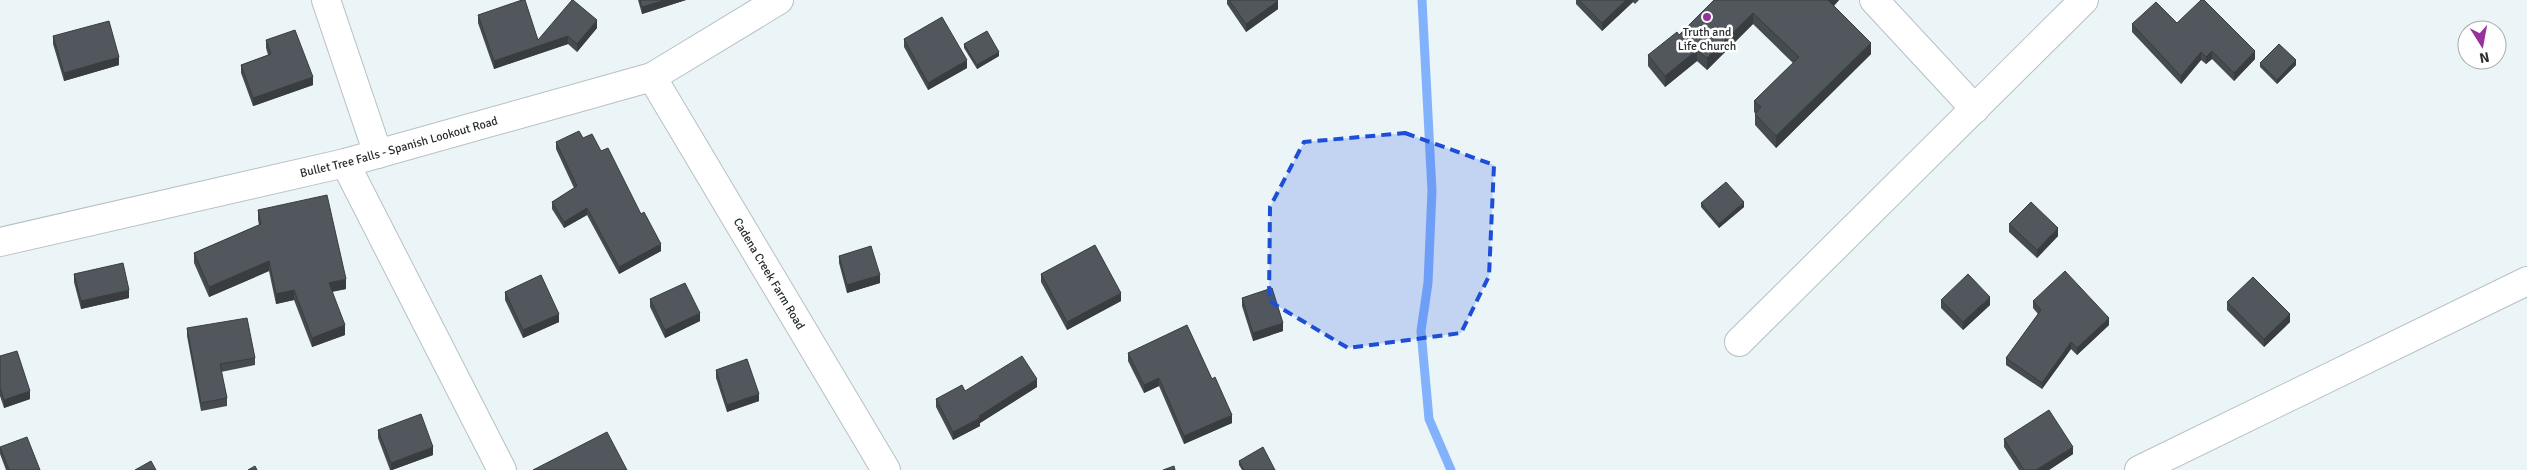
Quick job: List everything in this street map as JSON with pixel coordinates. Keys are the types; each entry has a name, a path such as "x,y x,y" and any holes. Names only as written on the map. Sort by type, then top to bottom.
{"street":[{"path":"326,0 378,154"},
{"name":"Bullet Tree Falls - Spanish Lookout Road","path":"0,242 345,163 652,77 779,0"},
{"path":"1874,0 1975,109"},
{"path":"1739,342 2084,0"},
{"name":"Cadena Creek Farm Road","path":"652,77 886,470"},
{"path":"345,163 502,470"},
{"path":"2139,470 2527,280"}],"highlighted area":[{"path":"1405,133 1494,165 1489,276 1461,333 1348,348 1269,301 1270,207 1304,142"}],"building":[{"path":"525,0 538,40 572,0 597,20 577,44 568,36 494,61 478,15"},
{"path":"640,0 665,0 642,7"},
{"path":"1229,0 1277,0 1278,1 1246,24"},
{"path":"1579,0 1626,0 1602,23"},
{"path":"1714,0 1828,0 1871,43 1776,136 1755,114 1761,107 1754,101 1799,57 1753,13 1707,58 1697,50 1665,76 1648,55 1677,32 1679,35"},
{"path":"2201,0 2204,0 2255,51 2234,73 2212,51 2206,57 2201,52 2181,76 2132,24 2156,2 2177,23"},
{"path":"942,17 967,60 928,83 904,39"},
{"path":"109,21 119,57 64,73 53,36"},
{"path":"295,30 313,77 253,98 241,65 271,54 266,40"},
{"path":"987,31 999,52 977,65 964,44"},
{"path":"2279,44 2296,60 2277,80 2260,63"},
{"path":"579,131 583,138 592,134 601,151 608,148 641,214 644,212 661,244 619,267 587,208 564,222 552,202 577,186 556,142"},
{"path":"1726,182 1744,202 1719,224 1701,203"},
{"path":"327,195 346,279 329,283 345,325 312,338 294,290 276,294 269,261 209,287 194,253 261,224 258,210"},
{"path":"2031,202 2058,228 2037,250 2009,224"},
{"path":"1095,245 1121,293 1067,322 1041,274"},
{"path":"871,246 880,275 847,285 839,256"},
{"path":"123,263 129,290 81,301 74,274"},
{"path":"2065,271 2109,318 2077,348 2071,342 2042,383 2006,358 2041,310 2033,301"},
{"path":"1968,274 1990,297 1963,322 1941,300"},
{"path":"541,275 559,314 523,330 505,292"},
{"path":"2253,277 2290,314 2264,339 2227,302"},
{"path":"685,283 700,313 665,330 650,299"},
{"path":"1272,288 1283,323 1253,333 1242,298"},
{"path":"247,318 255,358 220,364 227,398 201,403 187,328"},
{"path":"1187,325 1212,379 1215,377 1232,415 1184,436 1159,378 1144,385 1128,353"},
{"path":"17,351 30,391 4,400 0,388 0,356"},
{"path":"1022,356 1037,379 979,416 980,418 953,432 936,399 962,385 965,391"},
{"path":"747,359 759,394 727,405 716,370"},
{"path":"2049,410 2073,447 2036,470 2024,470 2004,439"},
{"path":"421,414 433,447 391,463 378,430"},
{"path":"607,432 627,470 533,470"},
{"path":"27,437 40,470 9,470 0,447"},
{"path":"1263,447 1275,470 1244,470 1239,461"},
{"path":"151,461 156,470 135,470"},
{"path":"255,466 257,470 248,470"},
{"path":"1174,466 1175,470 1163,470"}],"waterway":[{"path":"1422,0 1432,191 1428,283 1421,331 1429,419 1451,470"}],"place":[{"name":"Truth and Life Church","path":"1707,17"}]}
